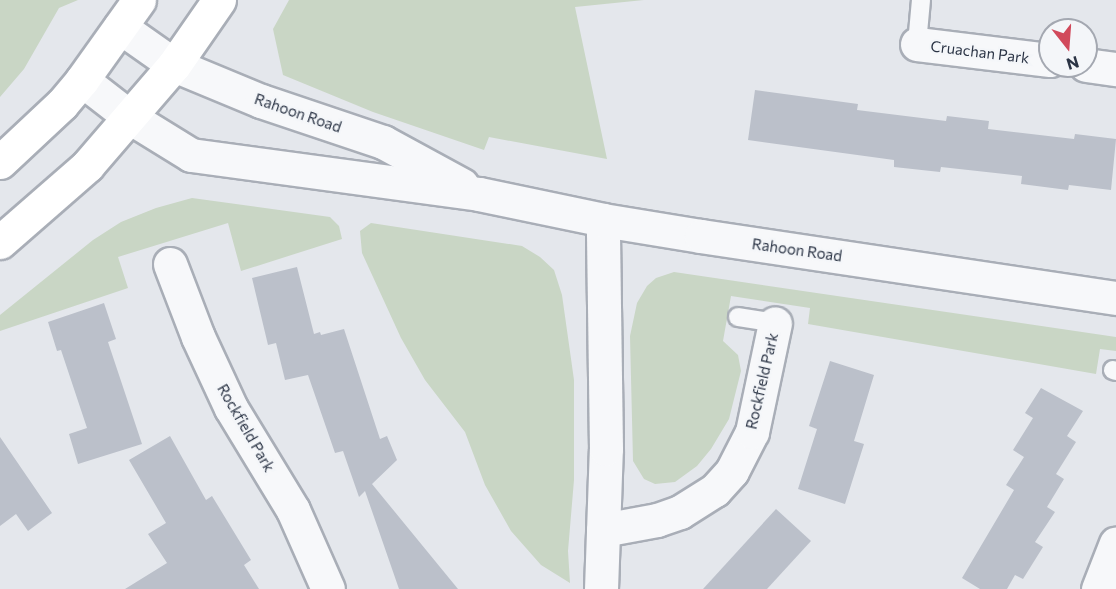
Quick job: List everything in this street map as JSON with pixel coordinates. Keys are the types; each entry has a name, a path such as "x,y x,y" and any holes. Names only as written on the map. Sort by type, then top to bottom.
{"main road":[{"path":"0,162 41,125 82,80 139,0"},
{"path":"0,242 63,189 131,118 174,65 219,0"}],"street":[{"name":"Rahoon Road","path":"120,27 174,65 261,101 383,142 479,194"},
{"name":"Cruachan Park","path":"917,44 1038,59"},
{"path":"1098,67 1116,69"},
{"name":"Rahoon Road","path":"82,80 131,118 191,155 479,194 603,220 1116,298"},
{"path":"601,589 606,449 603,220"},
{"name":"Rockfield Park","path":"170,264 198,337 231,408 293,510 328,589"},
{"name":"Rockfield Park","path":"603,530 657,520 680,512 703,499 724,480 739,460 752,432 775,323"},
{"path":"1098,589 1116,543"}],"lane":[{"name":"Cruachan Park","path":"917,44 921,0"},
{"name":"Rockfield Park","path":"738,318 775,323"}],"green space":[{"path":"0,0 78,0 59,8 24,69 0,97"},
{"path":"289,0 644,0 575,7 607,159 489,137 484,150 373,112 283,75 273,29"},
{"path":"192,198 330,217 339,226 342,239 241,271 228,223 118,257 128,288 0,331 0,315 93,240 121,222 156,208"},
{"path":"371,223 522,246 540,257 554,270 562,295 574,380 574,480 568,551 570,583 541,565 511,531 485,485 465,432 425,380 401,338 362,253 360,231"},
{"path":"674,272 1116,337 1116,351 1100,349 1096,374 808,324 810,308 731,296 723,341 738,355 741,371 729,419 711,449 697,466 675,482 655,484 644,479 633,461 630,336 637,303 647,286 656,278"}],"building":[{"path":"755,90 858,104 857,110 946,121 947,116 989,121 988,129 1074,139 1075,134 1116,139 1111,190 1069,185 1068,190 1021,184 1022,176 941,167 940,172 894,167 894,160 748,140"},
{"path":"297,267 314,334 320,332 321,335 344,329 380,439 387,436 397,460 372,484 458,589 399,589 365,491 359,497 343,451 335,453 308,375 285,380 276,343 268,345 252,278"},
{"path":"104,303 116,339 108,342 142,444 78,464 69,434 87,428 61,350 57,351 48,322"},
{"path":"830,361 874,375 854,441 864,444 845,504 798,489 817,429 809,426"},
{"path":"1041,388 1083,411 1067,436 1076,442 1056,474 1064,479 1047,507 1055,512 1035,542 1043,547 1023,579 1015,575 1007,589 980,589 962,578 1014,490 1006,485 1024,457 1013,450 1033,418 1025,413"},
{"path":"170,436 206,500 212,496 251,560 244,565 259,589 125,589 167,563 148,534 166,523 129,460"},
{"path":"0,437 52,513 28,531 16,514 0,526"},
{"path":"776,509 811,541 767,589 703,589"}]}
